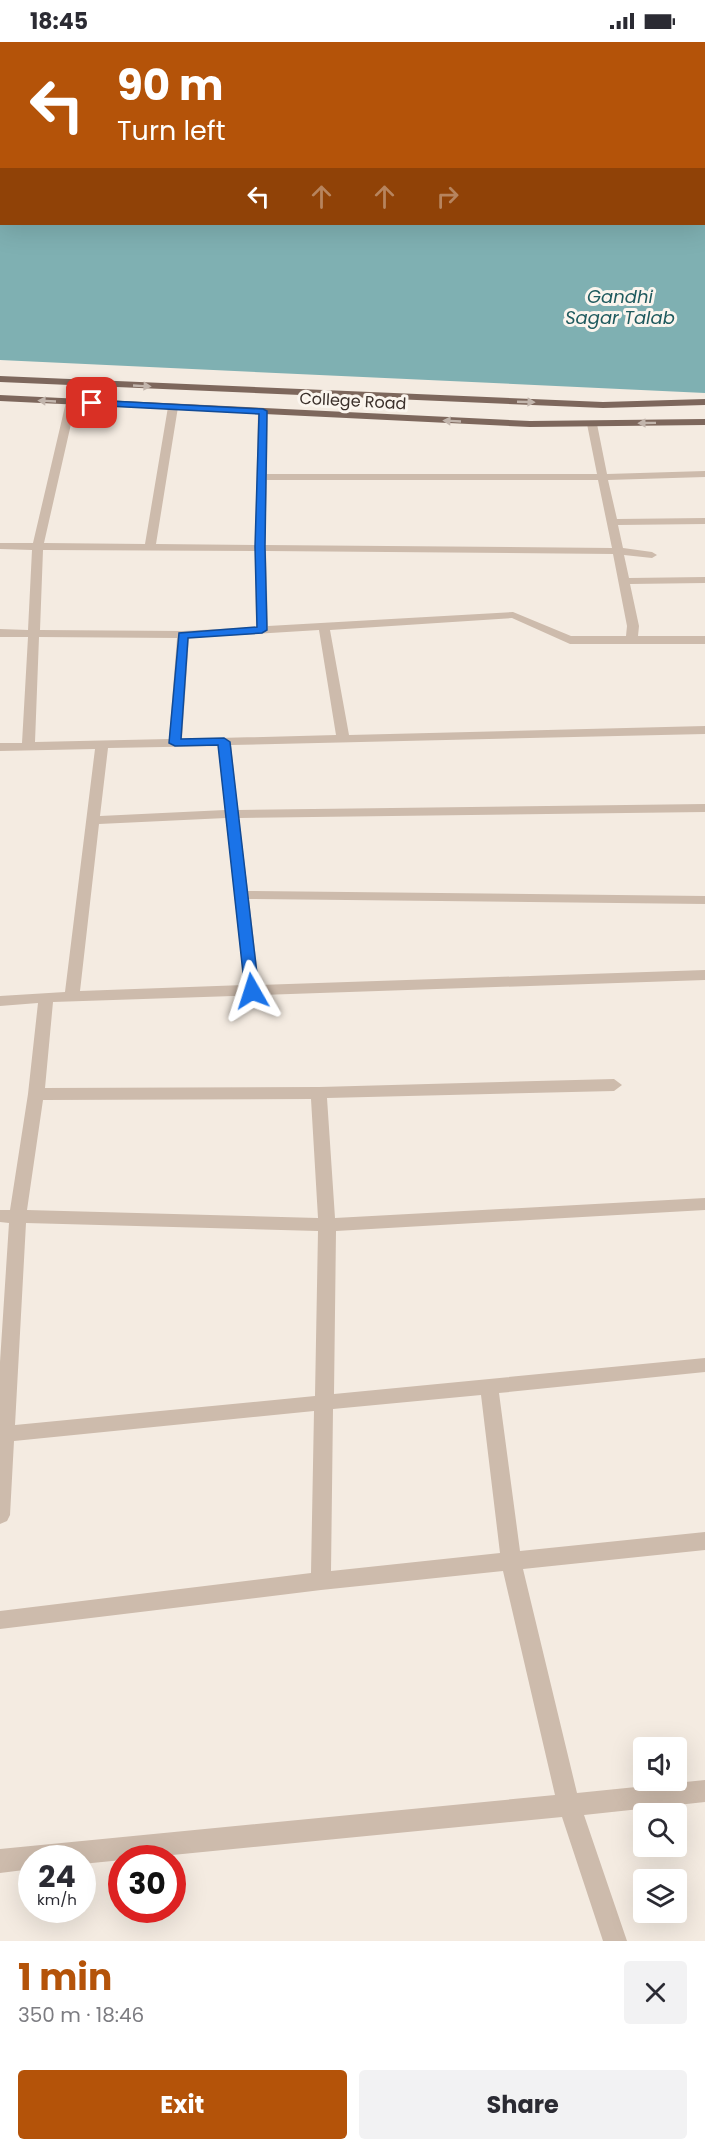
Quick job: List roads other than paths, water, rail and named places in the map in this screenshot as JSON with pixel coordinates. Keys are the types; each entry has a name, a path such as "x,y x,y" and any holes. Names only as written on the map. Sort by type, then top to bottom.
{"main road":[{"name":"College Road","path":"0,379 603,405 705,402"},
{"name":"College Road","path":"0,398 530,424 705,422"}],"street":[{"path":"28,747 38,546 71,402"},
{"path":"150,546 172,407"},
{"path":"262,630 260,547 263,411"},
{"path":"592,424 633,626 632,640"},
{"path":"261,477 602,477 705,474"},
{"path":"611,522 705,521"},
{"path":"0,546 617,551 651,555"},
{"path":"623,581 705,580"},
{"path":"0,633 183,635 513,615 524,618 555,636 570,640 705,640"},
{"path":"324,626 343,739"},
{"path":"175,743 183,635"},
{"path":"0,747 705,730"},
{"path":"224,742 252,991"},
{"path":"72,996 102,745"},
{"path":"93,820 233,814 705,808"},
{"path":"241,895 705,900"},
{"path":"0,1001 72,996 705,975"},
{"path":"0,1515 18,1216 36,1094 46,998"},
{"path":"36,1094 318,1093 614,1085"},
{"path":"318,1093 327,1225 321,1581"},
{"path":"0,1216 327,1225 705,1204"},
{"path":"5,1434 705,1365"},
{"path":"489,1387 511,1562 569,1805 615,1941"},
{"path":"0,1620 321,1581 705,1541"},
{"path":"0,1861 705,1791"}],"water":[{"name":"Gandhi Sagar Talab","path":"0,225 705,225 705,393 0,360"}]}
